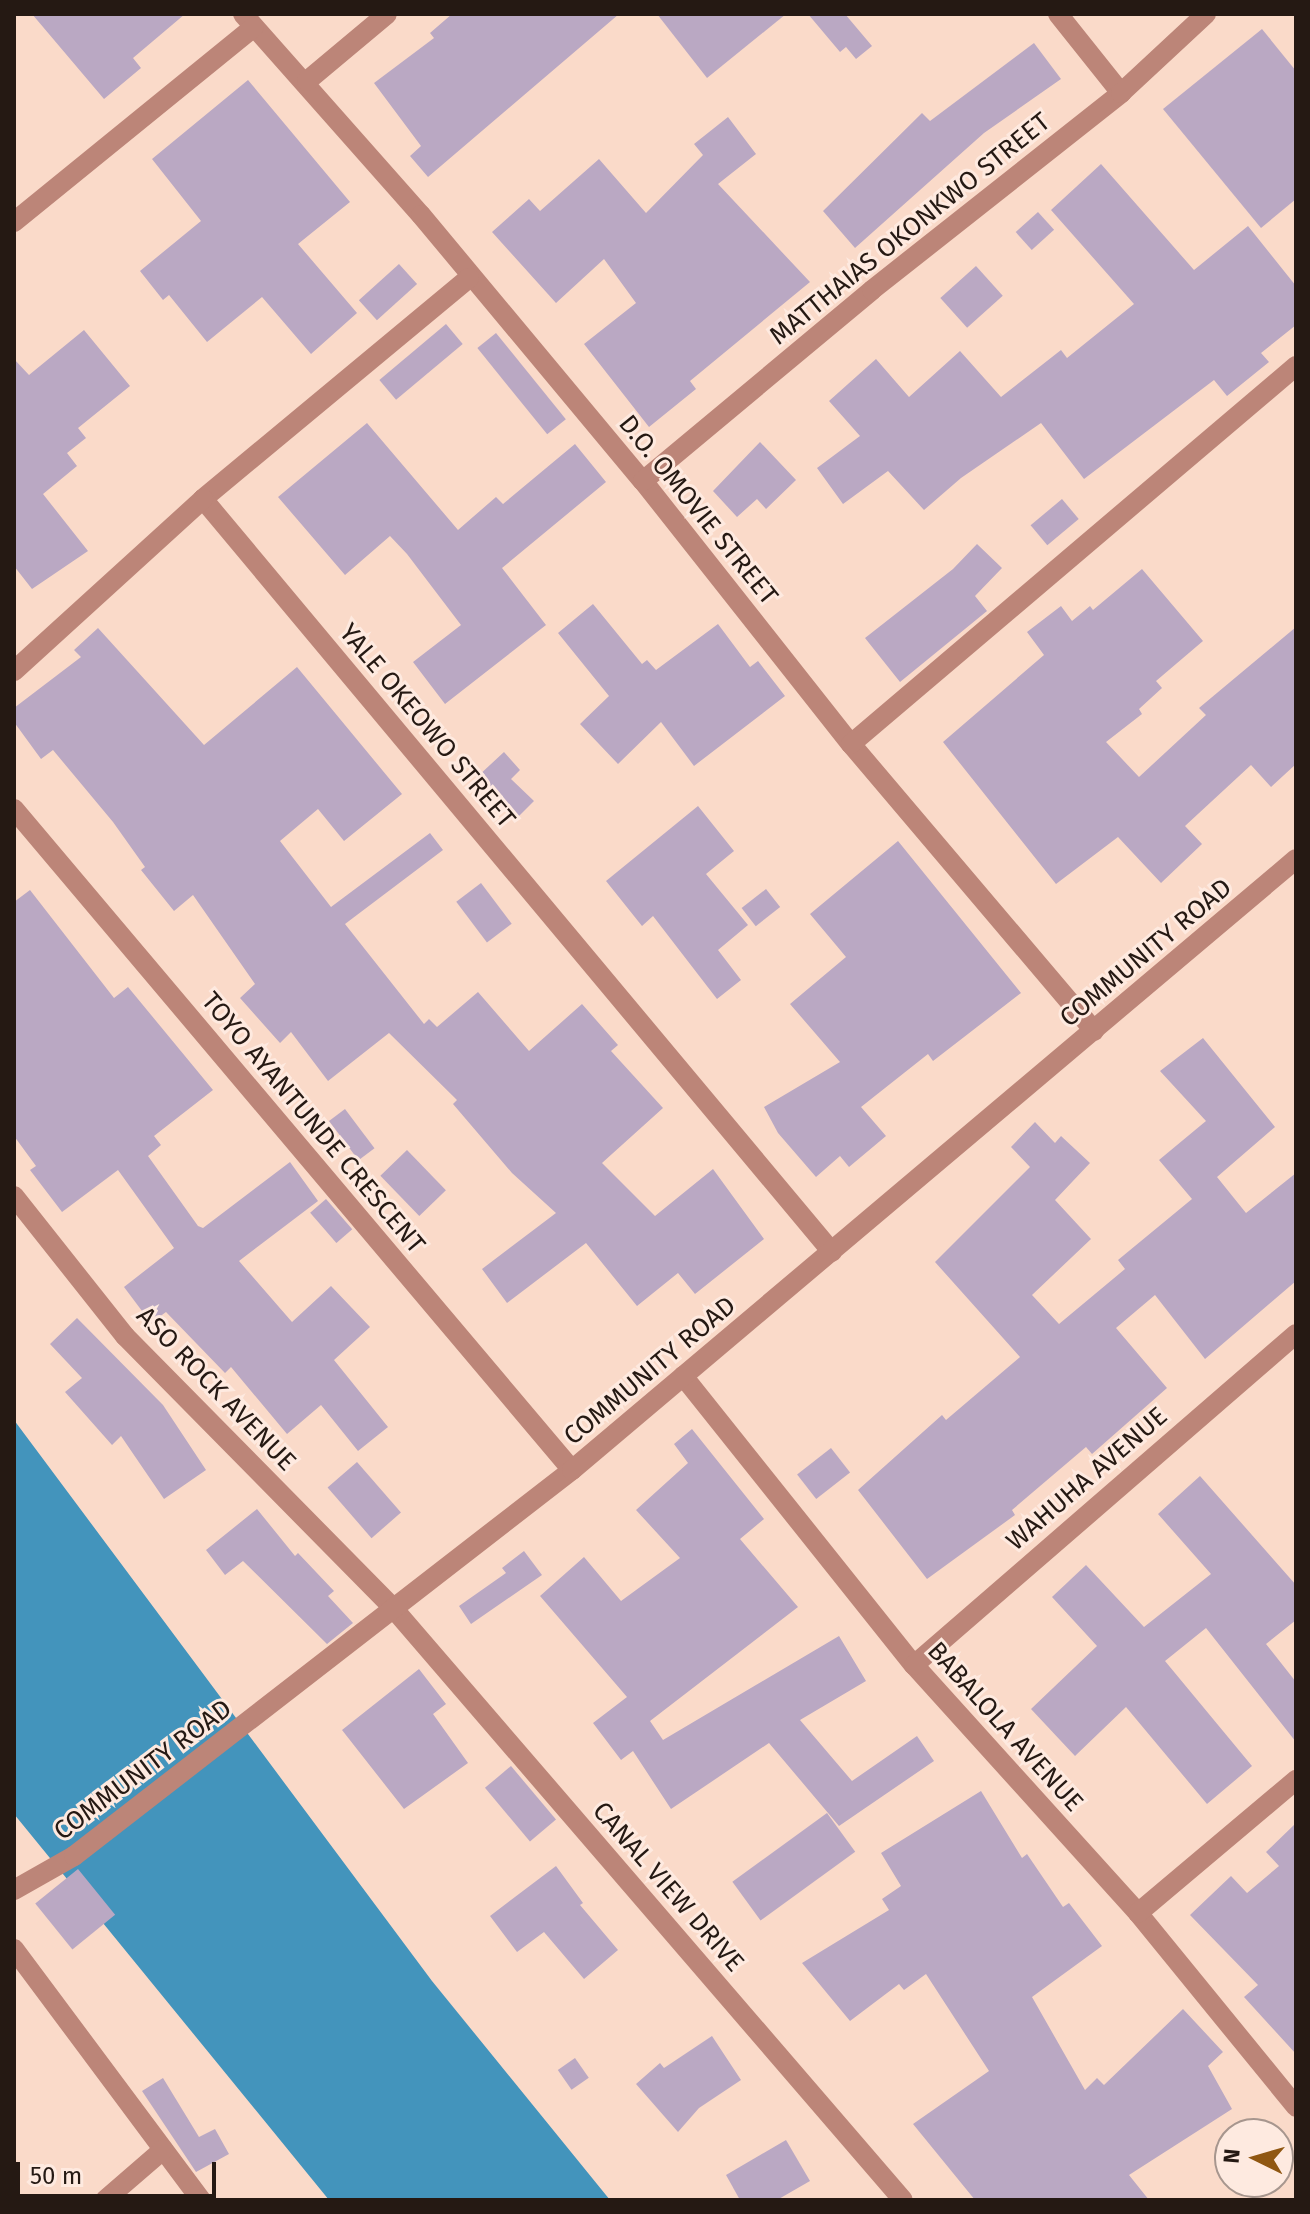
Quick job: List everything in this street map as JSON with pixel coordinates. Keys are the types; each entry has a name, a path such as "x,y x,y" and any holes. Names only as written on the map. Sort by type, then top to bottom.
{"street":[{"path":"307,81 387,14"},
{"path":"1058,14 1121,93"},
{"name":"MATTHAIAS OKONKWO STREET","path":"643,481 872,290 1121,93 1206,14"},
{"path":"14,222 248,21"},
{"name":"D.O. OMOVIE STREET","path":"248,21 307,81 469,278 643,481 851,744 1094,1031"},
{"path":"14,671 203,499 469,278"},
{"path":"851,744 1296,366"},
{"name":"YALE OKEOWO STREET","path":"203,499 832,1252"},
{"name":"TOYO AYANTUNDE CRESCENT","path":"14,809 572,1470"},
{"name":"COMMUNITY ROAD","path":"14,1890 74,1856 300,1686 393,1608 572,1470 1296,859"},
{"name":"ASO ROCK AVENUE","path":"14,1196 125,1336 393,1608"},
{"name":"WAHUHA AVENUE","path":"914,1665 1296,1334"},
{"name":"BABALOLA AVENUE","path":"683,1376 914,1665 1138,1913 1296,2107"},
{"name":"CANAL VIEW DRIVE","path":"393,1608 903,2200"},
{"path":"1138,1913 1296,1780"},
{"path":"14,1949 201,2200"},
{"path":"105,2200 163,2150"}],"water":[{"path":"14,1420 432,1981 610,2200 329,2200 14,1814"}],"building":[{"path":"32,14 185,14 133,58 141,68 104,99"},
{"path":"452,14 619,14 428,177 410,156 421,146 374,83 434,38 430,33"},
{"path":"657,14 786,14 707,78"},
{"path":"808,14 845,14 872,46 856,59 846,47 840,52"},
{"path":"1262,29 1296,71 1296,199 1261,228 1163,109"},
{"path":"1034,43 1061,79 984,133 855,248 823,211 922,113 930,121"},
{"path":"248,80 350,202 298,244 357,313 311,354 262,297 207,342 169,295 163,300 140,271 201,221 152,159"},
{"path":"728,117 756,154 718,184 810,282 690,381 696,389 649,427 584,344 636,303 604,259 556,303 492,232 529,199 540,211 599,159 646,213 703,155 694,144"},
{"path":"1101,164 1194,270 1248,226 1296,286 1296,325 1261,353 1269,362 1227,396 1214,380 1084,479 1041,423 961,478 924,510 888,471 843,504 817,468 860,436 829,401 876,359 909,397 960,351 1001,397 1061,350 1067,358 1134,304 1051,210"},
{"path":"1038,212 1054,230 1032,250 1016,232"},
{"path":"399,264 417,284 377,320 359,300"},
{"path":"976,266 1003,296 967,328 940,298"},
{"path":"446,324 463,344 396,400 379,380"},
{"path":"84,330 130,386 78,428 86,438 67,453 77,466 43,494 88,551 32,589 14,566 14,359 29,375"},
{"path":"496,333 566,419 547,434 477,348"},
{"path":"367,423 458,530 496,497 503,504 575,444 606,482 502,568 546,625 445,704 413,662 461,625 407,554 390,536 345,575 278,497"},
{"path":"760,442 796,480 766,509 757,499 737,517 713,491"},
{"path":"1062,499 1079,519 1047,545 1031,525"},
{"path":"977,544 1002,568 975,596 987,611 900,682 865,638 953,569"},
{"path":"1142,569 1203,641 1156,681 1162,688 1139,709 1142,714 1106,742 1139,777 1206,715 1199,708 1296,627 1296,764 1271,787 1251,765 1185,826 1202,844 1161,883 1118,837 1056,884 943,742 1044,655 1027,632 1061,606 1072,621 1090,606 1093,610"},
{"path":"593,604 642,664 647,660 656,670 718,624 750,667 758,661 785,696 694,766 661,722 618,764 580,724 609,696 558,633"},
{"path":"98,628 204,745 297,667 402,794 344,841 318,809 280,841 331,907 430,833 443,850 345,924 424,1024 429,1019 437,1027 478,992 529,1051 582,1004 618,1045 611,1051 663,1108 602,1163 655,1216 713,1169 764,1239 695,1294 678,1273 637,1306 586,1243 507,1303 482,1269 556,1213 512,1173 453,1104 457,1100 389,1033 328,1081 291,1032 280,1043 240,998 255,984 193,895 174,911 141,870 145,867 113,822 53,750 41,759 14,722 14,708 81,657 74,650"},
{"path":"504,752 520,770 511,779 534,801 517,818 477,777"},
{"path":"698,806 734,851 706,874 748,925 718,950 741,980 717,999 653,916 642,926 606,881"},
{"path":"898,841 1021,993 933,1061 928,1054 861,1107 886,1136 849,1167 840,1156 816,1177 778,1133 764,1107 840,1062 790,1004 846,957 810,914"},
{"path":"481,883 512,924 487,942 456,902"},
{"path":"766,889 780,907 756,926 742,908"},
{"path":"30,890 114,998 128,987 213,1090 154,1136 161,1145 148,1156 198,1226 203,1228 290,1162 318,1201 239,1261 292,1322 331,1286 370,1327 334,1360 388,1427 358,1451 321,1405 287,1434 231,1367 225,1373 166,1312 151,1323 124,1287 174,1248 118,1170 62,1212 30,1170 36,1166 14,1136 14,902"},
{"path":"1203,1038 1275,1127 1217,1177 1246,1213 1296,1173 1296,1281 1205,1359 1155,1295 1116,1328 1167,1388 1092,1454 1086,1447 1012,1510 1015,1515 927,1579 858,1490 942,1415 946,1420 1020,1357 935,1262 1030,1167 1011,1147 1035,1122 1055,1143 1061,1136 1090,1163 1055,1200 1091,1239 1032,1295 1059,1324 1125,1269 1118,1260 1192,1199 1159,1160 1206,1121 1160,1071"},
{"path":"345,1109 374,1148 359,1160 329,1121"},
{"path":"407,1150 446,1190 419,1216 380,1176"},
{"path":"326,1199 352,1229 336,1243 310,1213"},
{"path":"77,1318 163,1405 206,1470 164,1499 121,1436 112,1445 65,1392 82,1378 50,1344"},
{"path":"692,1429 764,1519 740,1539 798,1607 650,1721 663,1740 839,1636 866,1681 800,1720 852,1781 917,1736 934,1761 839,1826 769,1743 671,1809 633,1751 621,1760 593,1723 627,1697 540,1596 584,1557 621,1601 680,1558 636,1510 688,1463 674,1444"},
{"path":"831,1448 850,1472 816,1499 797,1474"},
{"path":"357,1462 401,1513 372,1538 328,1488"},
{"path":"1200,1476 1296,1585 1296,1620 1266,1644 1296,1682 1296,1742 1206,1628 1165,1661 1252,1766 1207,1804 1126,1707 1075,1756 1031,1709 1097,1646 1052,1597 1086,1565 1144,1627 1211,1574 1158,1514"},
{"path":"257,1509 295,1556 298,1553 334,1591 328,1596 353,1623 327,1644 243,1561 225,1575 206,1550"},
{"path":"524,1551 542,1575 471,1624 459,1606 506,1573 502,1568"},
{"path":"419,1669 446,1704 433,1714 468,1763 404,1809 342,1730"},
{"path":"511,1766 556,1820 530,1841 485,1788"},
{"path":"981,1791 1022,1858 1027,1854 1063,1907 1069,1903 1102,1946 1032,1997 1085,2090 1097,2078 1104,2085 1183,2009 1223,2052 1208,2066 1232,2109 1129,2175 1149,2200 975,2200 913,2124 989,2071 926,1974 904,1990 899,1984 850,2021 802,1963 889,1910 882,1899 901,1886 881,1853"},
{"path":"827,1813 855,1852 761,1921 732,1882"},
{"path":"1296,1823 1296,2054 1244,1997 1258,1985 1190,1915 1231,1876 1247,1893 1279,1866 1266,1852"},
{"path":"556,1866 583,1903 580,1905 618,1950 584,1979 544,1932 517,1952 490,1916"},
{"path":"78,1869 115,1915 72,1949 35,1904"},
{"path":"712,2036 741,2080 699,2108 678,2132 636,2084 660,2063 664,2068"},
{"path":"575,2058 589,2078 572,2090 558,2070"},
{"path":"163,2078 199,2137 215,2129 229,2154 196,2172 142,2091"},
{"path":"786,2140 810,2181 777,2200 740,2200 726,2175"}]}
